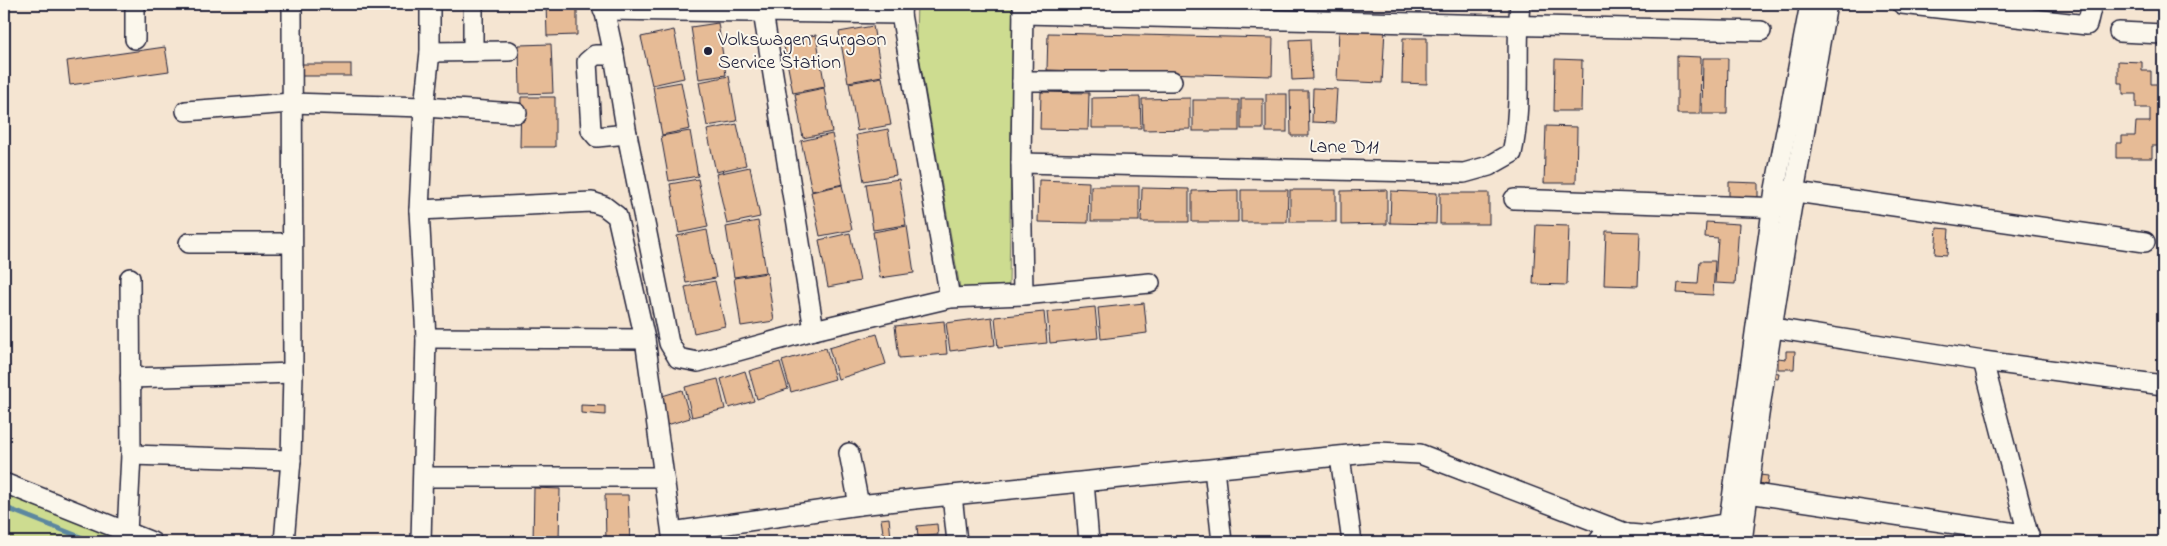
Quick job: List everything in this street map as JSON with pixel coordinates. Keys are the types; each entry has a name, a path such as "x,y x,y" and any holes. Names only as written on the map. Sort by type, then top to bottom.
{"street":[{"path":"135,4 135,39"},
{"path":"284,542 291,460 294,373 291,103 292,4"},
{"path":"421,542 426,338 419,210 424,107 430,52 430,4"},
{"path":"473,4 473,51"},
{"name":"Lane D11","path":"1021,163 1464,174 1489,166 1512,152 1516,135 1520,4"},
{"path":"1742,542 1741,492 1810,4"},
{"path":"1783,199 1827,4"},
{"path":"1902,4 2087,25 2092,4"},
{"path":"950,298 901,9 763,12 603,7 614,55 627,134 669,343 678,358 698,362 814,330 950,298 1023,295 1150,283"},
{"path":"1023,295 1021,163 1023,9 1518,27 1761,31"},
{"path":"763,12 814,330"},
{"path":"2119,32 2163,34"},
{"path":"430,52 508,51"},
{"path":"614,55 595,55 587,62 591,130 597,137 627,134"},
{"path":"1022,81 1172,81"},
{"path":"186,111 291,103 424,107 517,114"},
{"path":"1514,199 1783,199 2145,242"},
{"path":"419,210 592,202 604,206 617,216 645,338 672,537 859,505 1378,452 1420,454 1603,535 1628,534 1652,536 1729,523"},
{"path":"189,243 292,243"},
{"path":"127,533 131,455 130,278"},
{"path":"1764,327 1983,361 2163,385"},
{"path":"426,338 645,338"},
{"path":"1741,492 2030,538 1983,361"},
{"path":"130,378 294,373"},
{"path":"850,453 859,505"},
{"path":"131,455 291,460"},
{"path":"1340,456 1352,542"},
{"path":"1214,469 1222,542"},
{"path":"424,476 663,477"},
{"path":"1084,482 1089,542"},
{"path":"4,483 152,542"},
{"path":"1726,542 1729,523 1741,492"},
{"path":"952,495 957,542"}],"green space":[{"path":"917,4 1013,4 1009,285 960,288 916,38"},
{"path":"4,490 132,542 4,542"}],"building":[{"path":"546,4 577,4 577,35 547,36"},
{"path":"1579,4 1600,4 1600,8 1579,7"},
{"path":"1603,4 1621,4 1621,8 1603,8"},
{"path":"1630,4 1652,4 1652,8 1630,8"},
{"name":"Volkswagen Gurgaon Service Station","path":"718,23 726,75 699,79 691,27"},
{"path":"873,26 882,76 848,82 839,32"},
{"path":"1339,28 1385,29 1382,83 1337,81"},
{"path":"674,30 684,78 652,85 641,37"},
{"path":"1048,33 1273,38 1272,76 1047,70"},
{"path":"816,35 825,87 793,93 783,41"},
{"path":"1403,38 1427,38 1427,84 1402,83"},
{"path":"1310,39 1312,79 1292,80 1290,40"},
{"path":"551,44 553,93 520,94 519,45"},
{"path":"165,47 169,71 70,85 67,61"},
{"path":"1677,56 1701,57 1700,114 1677,114"},
{"path":"1703,58 1728,58 1727,114 1702,114"},
{"path":"1555,59 1582,60 1581,111 1554,111"},
{"path":"2118,61 2142,62 2142,71 2151,71 2151,84 2161,84 2161,93 2163,93 2163,146 2152,146 2152,158 2116,158 2116,143 2122,143 2122,136 2135,136 2136,122 2150,122 2150,108 2136,108 2136,94 2123,94 2123,83 2118,83"},
{"path":"301,64 351,64 351,76 301,76"},
{"path":"729,76 737,121 707,126 699,82"},
{"path":"882,77 891,125 857,131 849,83"},
{"path":"681,82 690,129 662,135 653,87"},
{"path":"824,88 832,132 803,138 795,94"},
{"path":"1313,88 1337,89 1335,123 1312,122"},
{"path":"1290,91 1308,91 1309,136 1291,136"},
{"path":"1041,92 1089,93 1088,130 1040,129"},
{"path":"1266,94 1287,94 1287,132 1266,132"},
{"path":"521,97 555,97 555,147 520,147"},
{"path":"1140,97 1141,128 1092,128 1092,98"},
{"path":"1190,98 1190,129 1143,130 1142,99"},
{"path":"1241,99 1263,99 1263,129 1241,129"},
{"path":"1193,100 1239,100 1239,131 1193,131"},
{"path":"737,124 746,165 716,172 707,130"},
{"path":"1546,126 1577,127 1576,183 1544,183"},
{"path":"888,129 896,175 864,181 856,135"},
{"path":"690,131 698,176 669,181 661,136"},
{"path":"832,134 843,184 812,191 801,141"},
{"path":"750,167 760,217 727,224 716,174"},
{"path":"698,179 708,227 679,233 670,184"},
{"path":"899,179 906,225 873,230 866,184"},
{"path":"1039,180 1089,182 1088,223 1038,222"},
{"path":"1729,182 1758,183 1758,200 1729,199"},
{"path":"842,185 852,230 820,236 811,192"},
{"path":"1091,186 1139,186 1139,221 1091,221"},
{"path":"1142,188 1189,189 1189,222 1141,222"},
{"path":"1238,190 1238,222 1192,222 1192,191"},
{"path":"1241,190 1288,190 1287,222 1241,222"},
{"path":"1290,190 1336,190 1336,222 1290,222"},
{"path":"1387,190 1387,224 1341,225 1341,191"},
{"path":"1391,191 1437,193 1436,224 1390,223"},
{"path":"1440,193 1489,193 1489,224 1440,224"},
{"path":"758,221 766,272 734,277 726,227"},
{"path":"1706,222 1739,224 1735,284 1715,283 1718,238 1705,237"},
{"path":"1536,225 1569,226 1567,285 1533,284"},
{"path":"907,226 914,273 880,278 873,232"},
{"path":"1937,228 1949,229 1947,255 1935,254"},
{"path":"707,230 716,278 686,283 677,236"},
{"path":"1606,231 1640,232 1638,286 1604,285"},
{"path":"850,233 860,281 828,287 819,240"},
{"path":"1700,261 1715,261 1713,295 1677,293 1678,283 1698,284"},
{"path":"767,273 774,321 741,326 734,278"},
{"path":"715,281 725,326 694,333 685,287"},
{"path":"1144,303 1147,333 1101,339 1098,308"},
{"path":"1095,307 1098,338 1050,343 1047,312"},
{"path":"1044,312 1047,343 998,348 995,317"},
{"path":"992,317 995,345 950,351 946,323"},
{"path":"944,321 947,354 899,358 895,326"},
{"path":"877,334 886,364 838,379 829,348"},
{"path":"826,348 835,379 791,392 782,361"},
{"path":"1786,351 1795,351 1794,369 1778,369 1778,358 1786,359"},
{"path":"780,362 788,389 757,399 749,371"},
{"path":"745,371 754,401 729,408 721,379"},
{"path":"1771,372 1779,373 1778,379 1771,378"},
{"path":"718,379 725,409 692,417 685,387"},
{"path":"682,390 690,418 667,425 659,397"},
{"path":"581,405 605,406 605,415 581,413"},
{"path":"1760,475 1768,476 1767,485 1759,483"},
{"path":"534,488 560,489 559,542 533,542"},
{"path":"605,495 628,495 630,542 606,542"},
{"path":"889,518 891,538 884,539 881,519"},
{"path":"937,524 938,535 918,537 917,526"}],"waterway":[{"path":"4,507 93,542"}],"place":[{"name":"Volkswagen Gurgaon Service Station","path":"708,51"}]}
